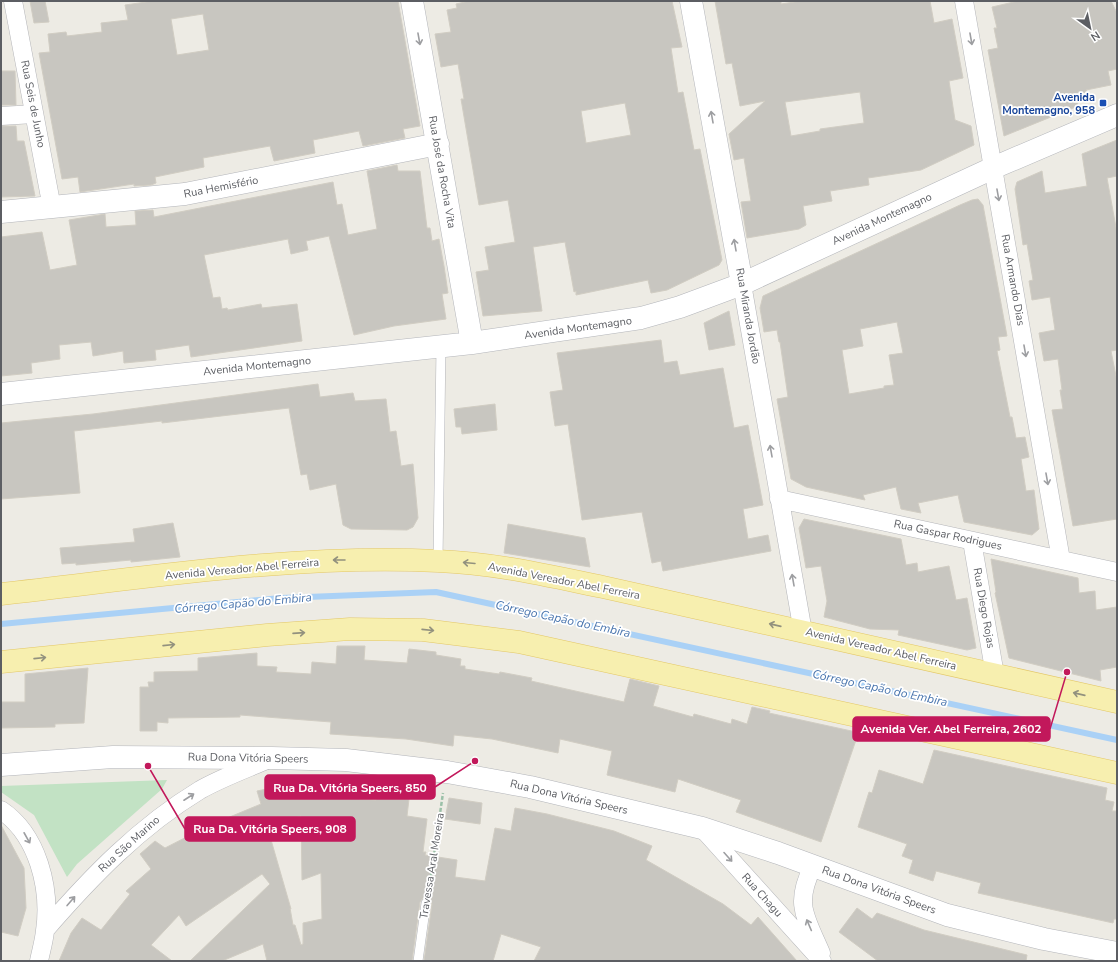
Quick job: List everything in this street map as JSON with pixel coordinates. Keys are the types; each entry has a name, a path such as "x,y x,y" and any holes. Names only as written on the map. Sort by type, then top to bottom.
{"main road":[{"name":"Avenida Vereador Abel Ferreira","path":"1,594 267,565 332,560 438,561 480,564 527,571 1117,702"},
{"path":"1,662 267,635 350,630 423,630 518,642 1117,773"}],"street":[{"name":"Rua Seis de Junho","path":"13,1 52,208"},
{"name":"Rua José da Rocha Vita","path":"412,1 472,343"},
{"name":"Rua Miranda Jordão","path":"691,1 803,632"},
{"name":"Rua Armando Dias","path":"964,1 1061,560"},
{"path":"1,116 34,114"},
{"name":"Avenida Montemagno","path":"1,394 472,343 642,318 680,307 742,284 993,168 1117,115"},
{"name":"Rua Hemisfério","path":"1,212 185,194 438,144"},
{"name":"Rua Gaspar Rodrigues","path":"779,499 1117,572"},
{"name":"Rua Diego Rojas","path":"972,541 995,675"},
{"name":"Rua Dona Vitória Speers","path":"1,765 113,757 272,758 346,760 447,772 530,787 702,828 813,866 947,915 1044,939 1117,953"},
{"name":"Rua São Marino","path":"45,930 88,882 128,842 161,816 201,790 272,758"},
{"path":"1,810 10,816 24,833 36,855 42,874 46,898 45,930 39,961"},
{"name":"Rua Chagu","path":"702,828 823,961"},
{"name":"Rua Chagu","path":"813,866 805,883 802,894 804,915 823,961"}],"lane":[{"path":"438,561 441,346"},
{"name":"Travessa Aral Moreira","path":"418,961 426,903"}],"path":[{"name":"Travessa Aral Moreira","path":"426,903 447,772"}],"green space":[{"path":"167,780 162,789 77,864 67,877 34,815 1,792 1,786"}],"building":[{"path":"30,1 45,1 49,22 34,23"},
{"path":"153,1 398,1 420,126 403,129 405,138 363,146 359,131 313,140 315,153 274,161 270,146 203,158 204,167 155,177 156,183 151,185 134,186 134,184 80,192 78,177 62,179 39,53 50,52 48,34 66,32 67,36 102,32 101,23 128,20 125,5","holes":["203,14 209,50 177,55 171,19"]},
{"path":"469,1 672,1 682,47 671,48 678,93 683,92 694,150 700,149 722,260 719,265 667,290 651,293 648,280 576,295 576,291 574,292 565,242 533,247 542,311 483,316 476,272 489,270 485,247 515,242 508,200 479,205 461,99 464,99 458,64 441,67 435,34 451,32 447,10 457,8 456,4","holes":["625,103 631,135 586,143 581,111"]},
{"path":"715,1 781,1 781,4 801,1 930,1 934,23 952,19 963,78 949,81 955,120 971,126 974,145 921,170 868,178 869,185 830,191 832,201 803,206 806,225 799,229 747,238 741,202 751,201 744,158 734,160 729,134 765,101 740,106 732,63 726,64","holes":["860,92 864,123 820,129 820,131 791,136 785,102"]},
{"path":"1018,1 1111,1 1117,13 1117,69 1108,71 1111,85 1086,90 1087,92 1076,94 1078,106 1004,136 988,50 998,48 994,28 997,28 992,7"},
{"path":"1,71 15,71 16,105 1,105"},
{"path":"1,126 16,126 17,141 24,141 35,196 1,197"},
{"path":"1117,140 1117,176 1107,178 1117,233 1117,350 1111,351 1117,381 1117,519 1073,526 1052,410 1063,409 1058,359 1044,361 1039,333 1055,330 1050,297 1032,300 1029,281 1033,280 1027,244 1023,245 1015,189 1017,182 1042,171 1045,193 1087,186 1082,154"},
{"path":"397,165 398,171 420,171 427,228 430,228 432,241 439,239 444,266 448,293 442,294 446,319 394,326 354,335 329,236 306,241 308,250 291,254 288,239 204,255 213,298 220,297 222,309 227,308 228,310 261,304 262,308 297,304 302,341 191,357 189,345 155,350 156,360 124,363 123,351 93,356 91,342 59,345 60,359 31,363 32,373 1,376 1,237 42,232 50,270 77,265 69,220 105,214 106,227 136,225 135,211 153,210 154,217 333,182 337,205 342,204 348,235 377,229 367,171"},
{"path":"978,199 983,205 1007,336 998,337 1000,350 997,351 1010,417 1012,417 1016,438 1025,437 1029,457 1021,459 1026,491 1034,490 1039,529 1032,535 964,522 958,495 918,503 921,513 901,509 896,487 863,495 865,500 806,487 791,479 777,399 788,397 780,342 777,330 764,332 760,308 763,296 972,200","holes":["897,322 903,353 889,355 894,385 849,394 842,350 863,346 860,329"]},
{"path":"729,311 735,345 709,350 704,323"},
{"path":"661,340 664,363 677,361 680,375 723,368 734,428 748,425 763,505 743,509 748,539 768,535 771,551 663,571 661,561 652,563 642,512 582,520 568,424 555,426 550,392 563,390 557,353"},
{"path":"318,384 320,397 353,393 355,401 386,399 390,432 396,431 401,466 413,464 418,518 413,527 407,530 351,529 343,525 336,484 310,490 307,474 301,475 289,408 162,423 162,421 74,431 80,493 1,499 1,423 93,414"},
{"path":"495,404 497,430 462,434 461,427 456,427 454,409"},
{"path":"804,519 901,539 906,565 917,563 918,572 949,566 956,600 967,598 976,648 967,650 898,635 899,630 870,629 824,617 827,601 821,566 806,568 799,528"},
{"path":"173,523 180,557 131,562 131,560 76,565 76,563 62,564 60,548 135,542 133,529"},
{"path":"508,524 585,538 590,567 504,553"},
{"path":"991,559 1078,578 1079,593 1095,591 1096,610 1117,607 1117,667 1100,670 1101,681 1009,658 995,593"},
{"path":"337,646 365,646 364,660 407,663 409,649 436,652 436,655 461,659 460,666 465,666 465,669 499,674 500,672 532,678 531,681 624,702 630,679 659,686 653,706 693,717 694,714 731,724 732,719 747,724 752,707 770,711 769,713 856,732 856,740 821,842 736,812 741,800 678,779 675,792 607,775 612,751 560,739 558,753 492,739 454,735 453,746 406,739 330,734 331,722 240,715 240,717 168,718 168,723 157,722 157,731 140,731 140,687 149,687 148,682 154,682 154,672 198,671 198,658 257,653 257,666 277,667 276,672 311,674 312,662 336,664"},
{"path":"88,668 84,723 55,724 55,727 1,728 1,702 25,702 25,674"},
{"path":"934,750 1107,788 1105,800 1114,802 1112,811 1117,811 1117,919 1114,919 1113,923 978,893 981,883 936,871 933,881 909,873 913,860 902,856 907,844 858,827 869,792 872,793 879,770 923,784"},
{"path":"290,784 319,784 319,796 376,800 377,796 409,799 407,816 427,819 423,852 426,852 425,855 457,860 455,877 485,881 495,828 511,831 515,808 547,814 614,831 652,846 646,860 723,904 751,925 758,917 797,961 534,961 541,947 501,934 493,961 424,961 432,904 430,899 426,897 420,902 412,961 267,961 263,944 222,961 190,961 270,884 262,874 186,926 179,915 151,945 172,961 59,961 71,933 82,918 101,930 130,894 126,891 151,869 140,854 155,841 165,848 208,826 261,804 257,791","holes":["301,816 302,880 321,873 322,919 303,923 303,944 301,945 295,925 293,925 290,908 291,909 267,826"]},
{"path":"449,798 482,803 480,824 445,819"},
{"path":"1,825 24,868 26,908 18,936 1,932"},
{"path":"857,908 872,919 877,913 924,930 1027,955 1026,961 878,961 839,932"}],"waterway":[{"name":"Córrego Capão do Embira","path":"1,624 281,598 436,592 1117,740"}],"place":[{"name":"Avenida Montemagno, 958","path":"1103,103"},
{"name":"Avenida Ver. Abel Ferreira, 2602","path":"1067,672"},
{"name":"Rua Da. Vitória Speers, 850","path":"475,761"},
{"name":"Rua Da. Vitória Speers, 908","path":"148,766"}]}
